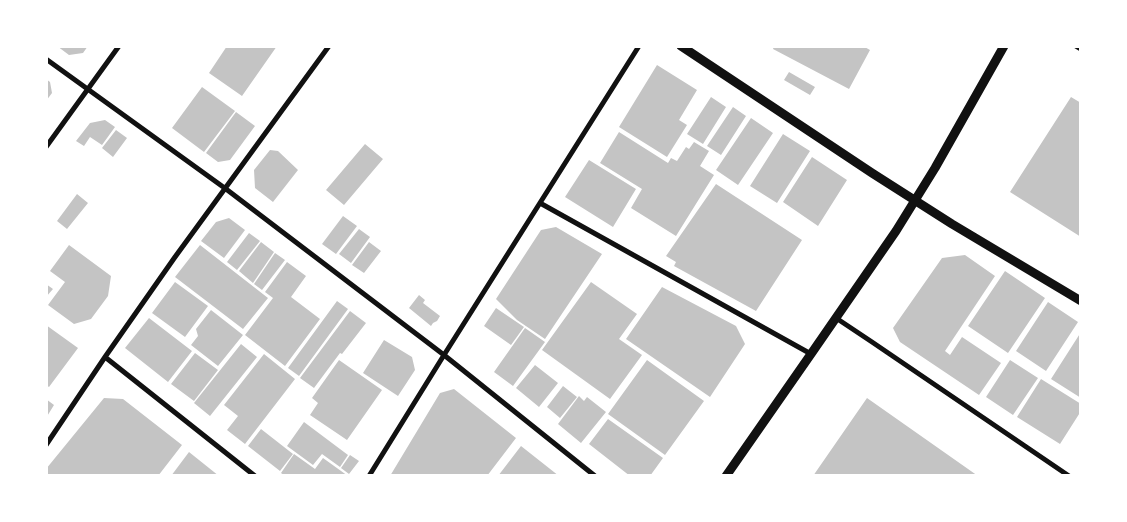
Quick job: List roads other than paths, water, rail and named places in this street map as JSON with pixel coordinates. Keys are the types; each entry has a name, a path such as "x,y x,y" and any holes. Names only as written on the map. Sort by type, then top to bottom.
{"street":[{"path":"46,147 119,46"},
{"path":"46,445 175,256 330,46"},
{"path":"369,476 639,46"},
{"path":"681,46 864,168 960,229 1081,301"},
{"path":"726,476 896,231 935,168 1004,46"},
{"path":"1076,46 1081,49"},
{"path":"46,59 226,189 444,355 595,476"},
{"path":"540,203 811,354"},
{"path":"836,318 1069,476"},
{"path":"105,357 255,476"}]}
